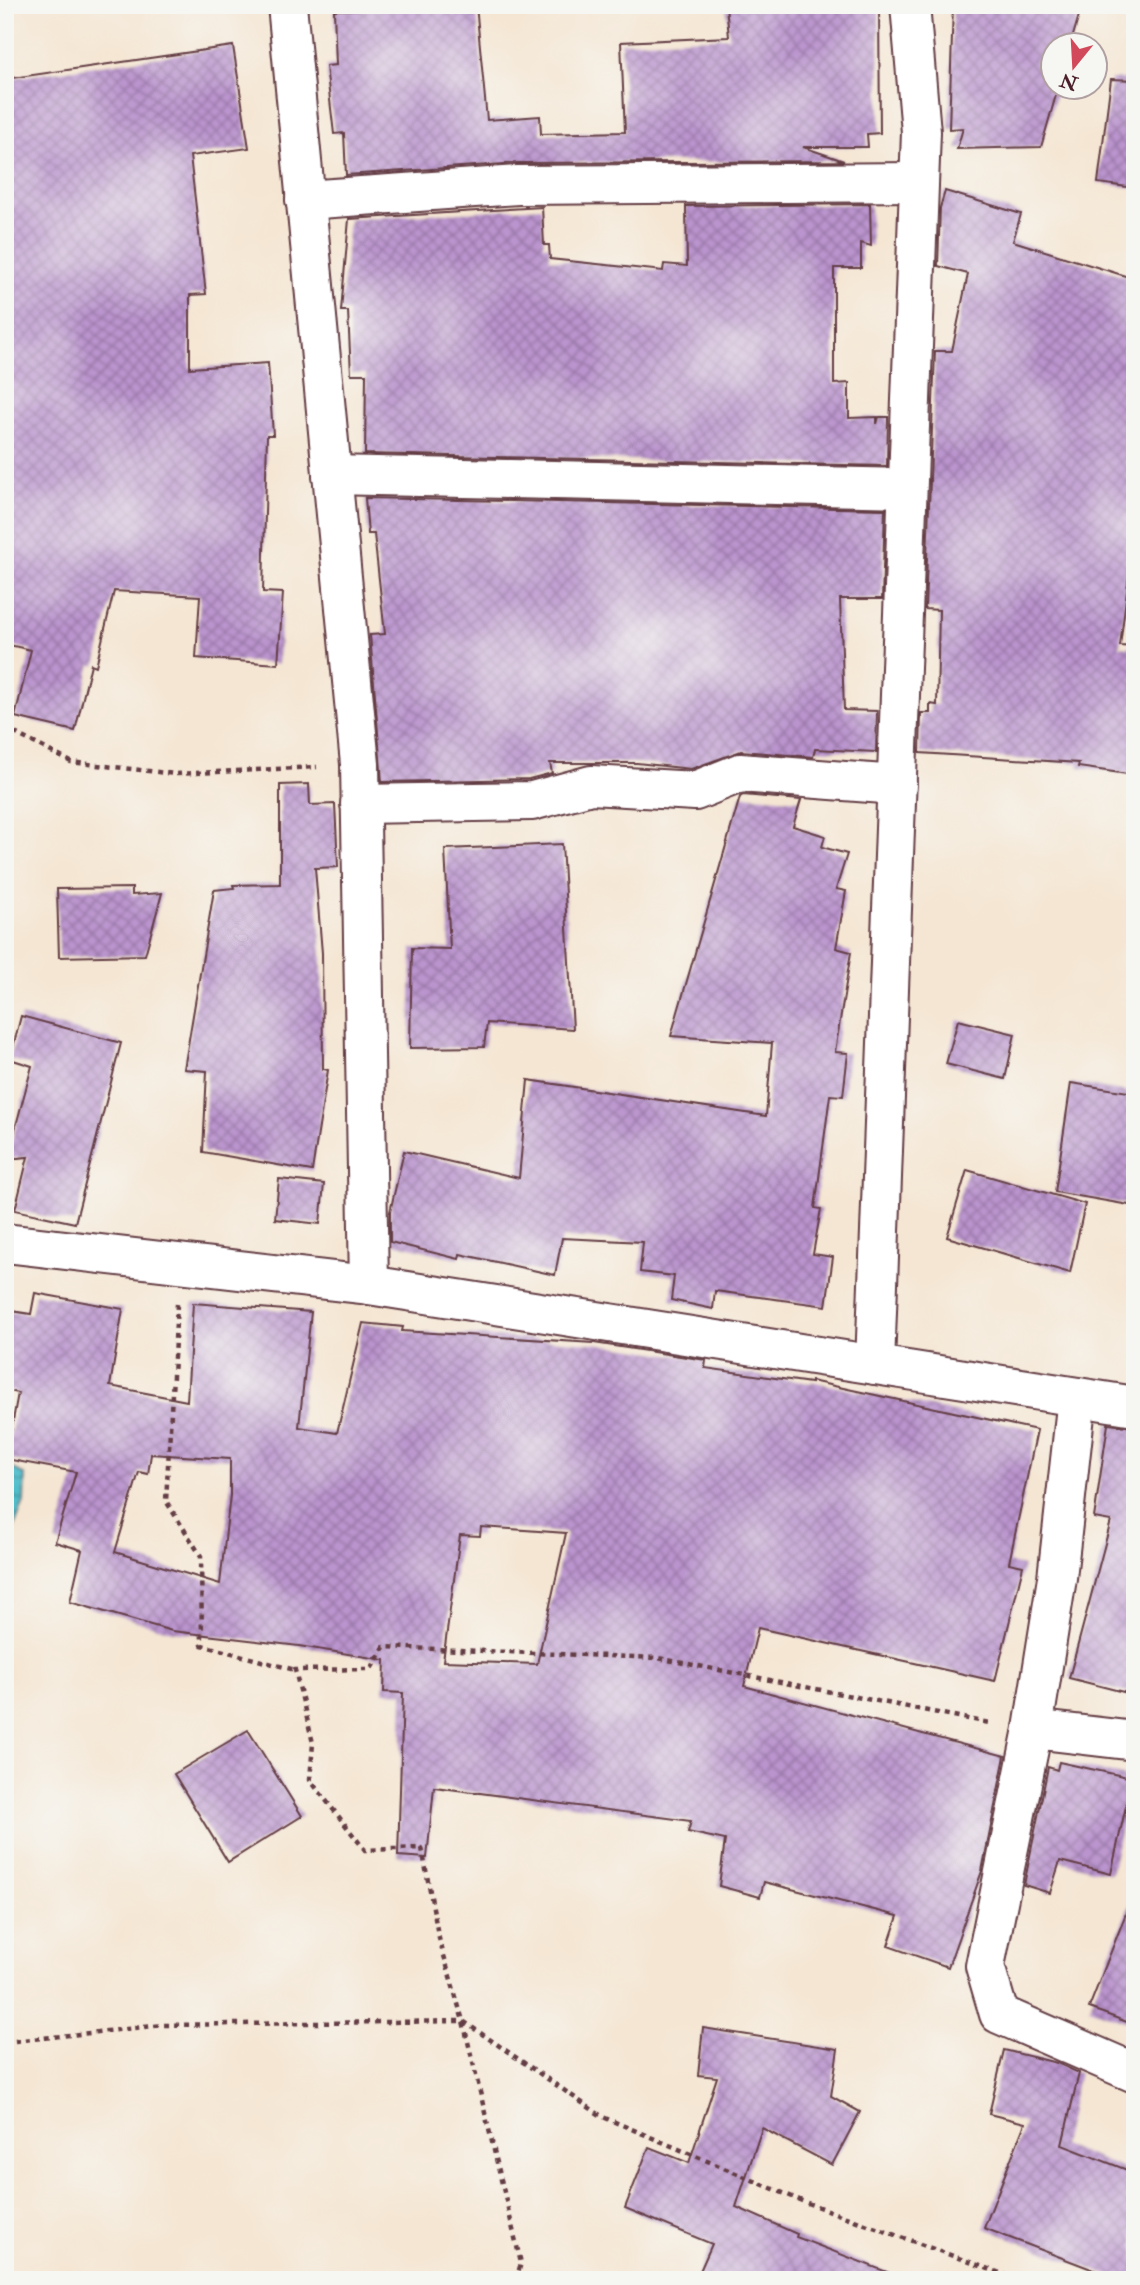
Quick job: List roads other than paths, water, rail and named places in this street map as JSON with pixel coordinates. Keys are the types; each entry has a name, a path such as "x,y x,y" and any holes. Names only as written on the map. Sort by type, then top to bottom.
{"street":[{"path":"286,5 360,764 369,1285"},
{"path":"876,1365 921,132 909,5"},
{"path":"305,200 518,185 919,182"},
{"path":"332,475 908,488"},
{"path":"360,804 532,801 591,785 695,791 740,774 897,785"},
{"path":"5,1243 369,1285 1135,1406"},
{"path":"1077,1397 1058,1577 1033,1729 985,1966 999,2014 1135,2073"},
{"path":"1033,1729 1135,1741"}],"water":[{"path":"5,1464 25,1475 24,1502 5,1551"}]}
